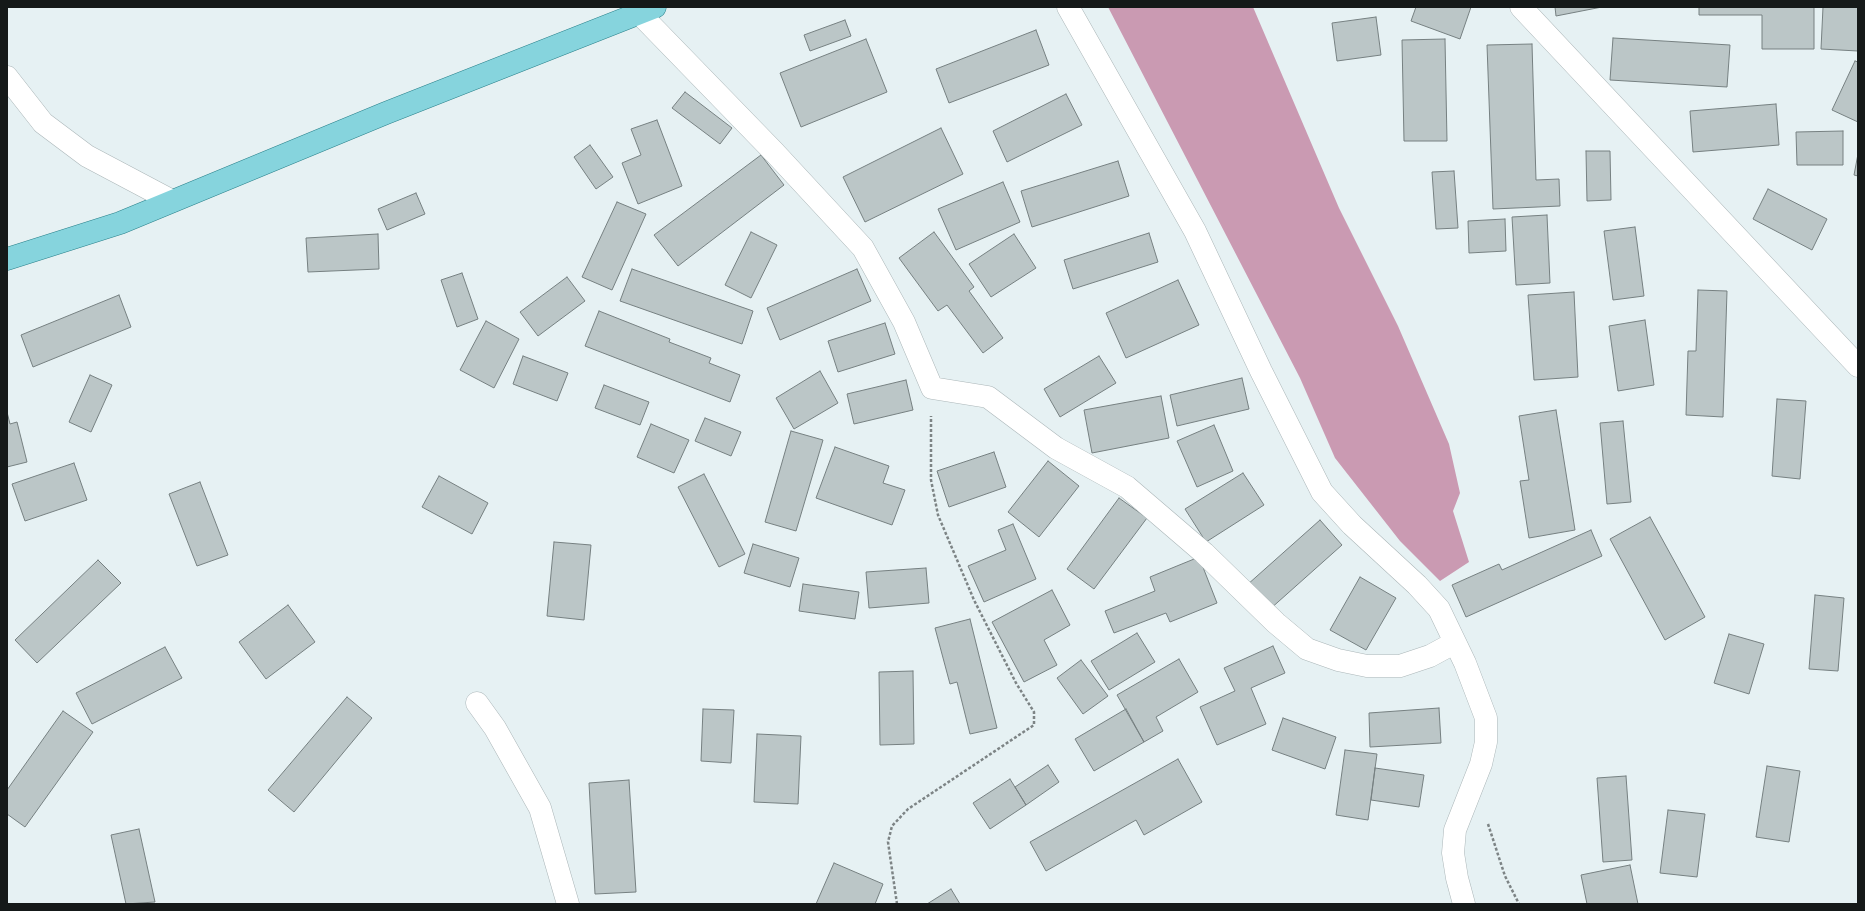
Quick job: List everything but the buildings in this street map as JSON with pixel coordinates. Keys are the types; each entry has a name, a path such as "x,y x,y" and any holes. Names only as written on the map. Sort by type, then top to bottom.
{"main road":[{"path":"7,259 120,223 386,113 648,11"}],"street":[{"path":"1068,7 1195,230 1261,371 1322,492 1352,525 1417,585 1440,609 1454,643 1477,690 1486,718 1486,742 1480,764 1455,830 1453,853 1457,878 1464,904"},
{"path":"1521,7 1858,366"},
{"path":"648,11 775,153 863,248 904,322 932,388 988,397 1056,448 1127,487 1204,553 1276,624 1307,649 1338,660 1367,666 1400,666 1430,656 1454,643"},
{"path":"7,78 43,123 87,156 172,201"},
{"path":"477,703 503,742 540,808 568,904"}],"path":[{"path":"897,904 888,842 892,826 908,809 1034,725 1034,712 1016,683 974,600 938,515 931,480 930,435 932,388"},
{"path":"1486,818 1505,876 1519,904"}],"shaded area":[{"path":"1108,7 1253,7 1339,208 1398,326 1449,444 1460,493 1453,511 1469,562 1440,581 1400,541 1335,458 1300,378"}]}
